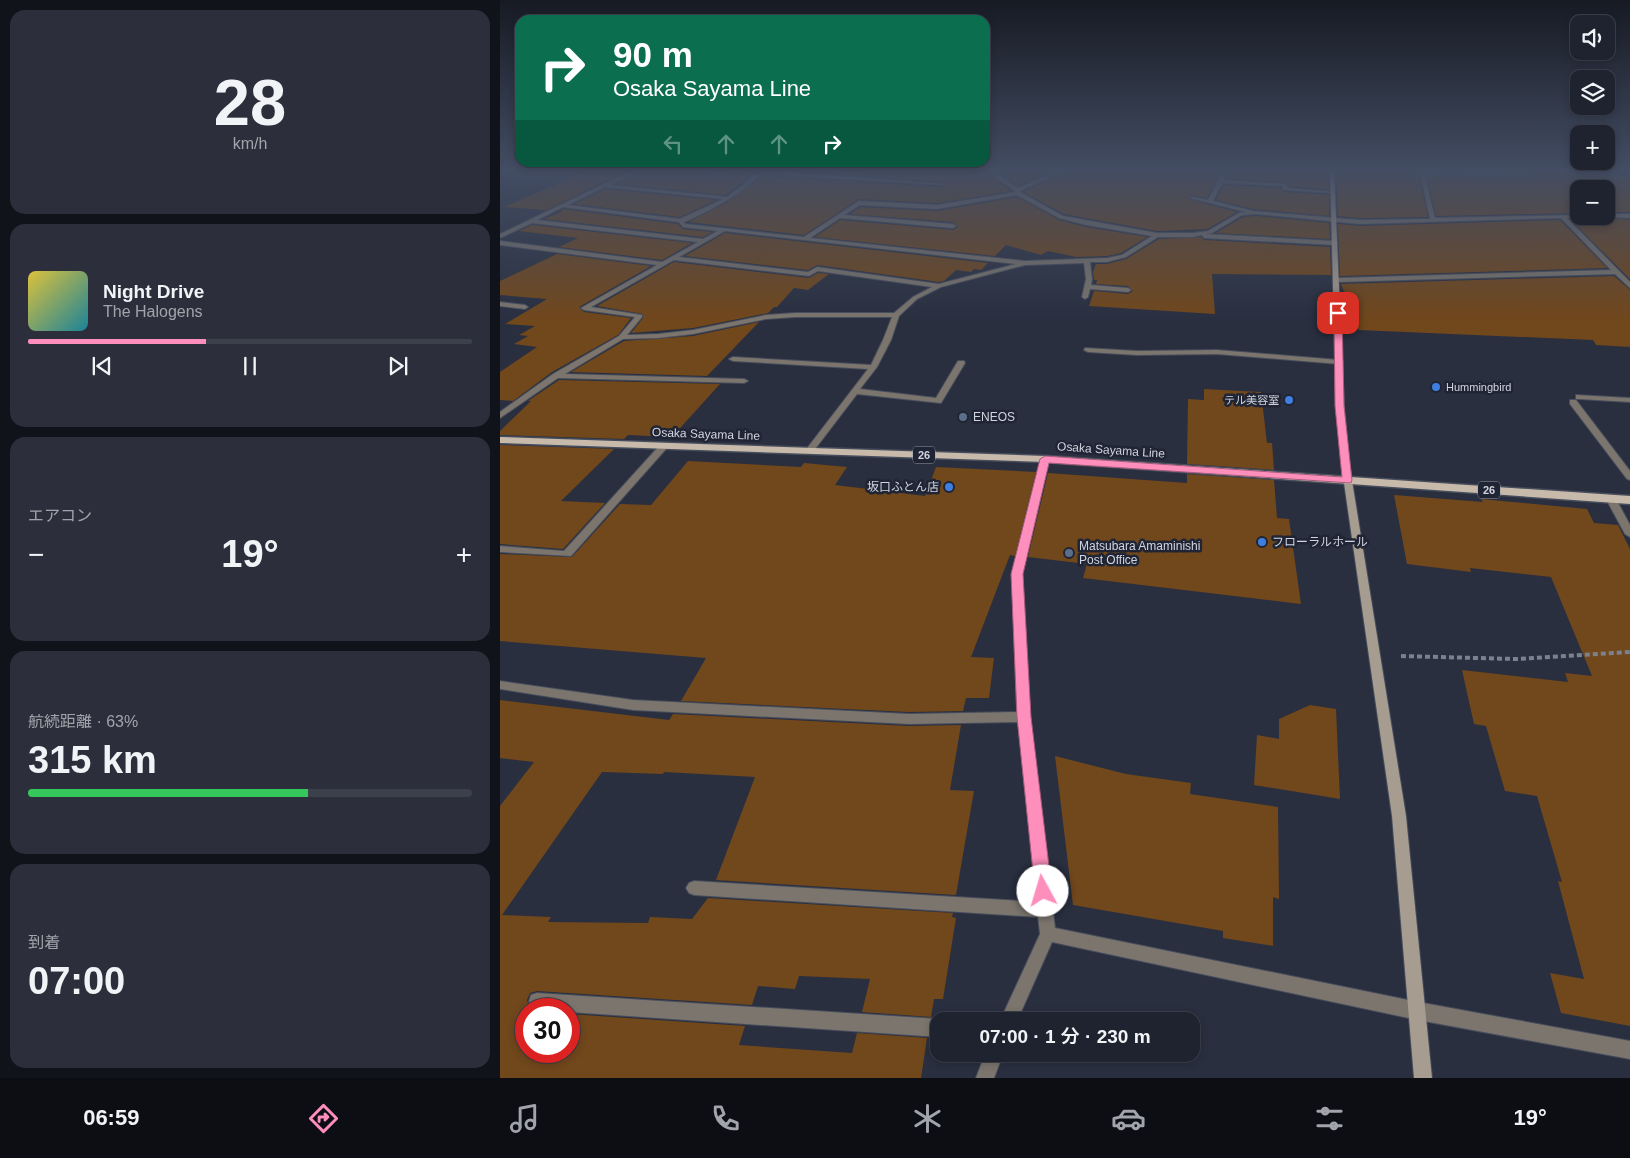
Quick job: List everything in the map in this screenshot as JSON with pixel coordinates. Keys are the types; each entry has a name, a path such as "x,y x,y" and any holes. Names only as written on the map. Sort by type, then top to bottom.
{"main road":[{"path":"1334,220 1340,406 1347,480 1399,816 1423,1078"},
{"name":"Osaka Sayama Line","path":"500,440 1045,459 1630,500"}],"street":[{"path":"676,220 681,221 683,224 1026,263 1107,260 1124,256 1157,235"},
{"path":"806,238 833,220"},
{"path":"883,220 953,226"},
{"path":"1075,220 1157,235 1193,235 1335,243"},
{"path":"1193,235 1210,232 1230,220"},
{"path":"1364,220 1456,220"},
{"path":"1566,220 1630,286"},
{"path":"500,236 532,221 704,241"},
{"path":"500,416 556,376 621,337 640,316 584,308 725,229"},
{"path":"500,243 663,264"},
{"path":"673,258 809,274 817,269 939,286"},
{"path":"1084,297 1089,278 1087,260"},
{"path":"808,451 873,367 887,340 896,315 916,298 939,286 1026,263"},
{"path":"1337,280 1616,272"},
{"path":"1087,287 1128,290"},
{"path":"500,304 525,307"},
{"path":"621,337 658,336 693,332 766,317 795,315 896,315"},
{"path":"1088,350 1137,353 1217,352 1339,362"},
{"path":"733,359 873,367"},
{"path":"854,391 938,401 961,363"},
{"path":"556,376 744,381"},
{"path":"1630,400 1576,399 1630,477"},
{"path":"500,549 566,554 663,447"},
{"path":"1012,1012 1048,934 1024,717 1017,574 1045,459"},
{"path":"1611,499 1630,534"},
{"path":"500,685 634,705 909,719 1024,717"},
{"path":"694,888 1046,910"},
{"path":"1048,934 1418,1011 1630,1050"},
{"path":"580,1004 930,1027"},
{"path":"985,1078 991,1062"}],"path":[{"path":"1374,654 1475,659 1565,658 1630,652"}],"building":[{"path":"556,220 650,220 678,224 683,229 712,232 703,237"},
{"path":"691,220 826,220 804,235 688,222"},
{"path":"840,220 953,230 958,227 953,222 931,220 1060,220 1086,227 1147,237 1121,253 1107,256 1076,257 1048,251 1041,255 1006,245 995,256 815,237"},
{"path":"1099,220 1222,220 1207,229 1157,231"},
{"path":"1237,220 1301,220 1329,223 1330,239 1216,233"},
{"path":"1560,220 1607,268 1340,276 1338,224 1360,226"},
{"path":"1615,220 1630,220 1630,279 1576,225 1615,225"},
{"path":"532,225 692,243 662,260 559,247 578,238 519,231"},
{"path":"725,233 988,263 981,270 974,269 971,272 956,270 944,281 939,282 817,265 808,270 685,256"},
{"path":"1201,237 1204,240 1330,247 1331,275 1212,274 1215,314 1089,306 1094,291 1128,294 1133,291 1128,286 1096,284 1097,280 1094,280 1093,272 1096,264 1107,264 1126,259 1159,239"},
{"path":"557,254 651,266 579,307 584,312 631,318 618,335 552,372 513,401 500,400 500,372 537,347 514,344 528,336 519,335 535,326 505,324 547,299 500,295 500,281"},
{"path":"674,262 809,278 818,273 829,274 808,290 794,288 777,307 774,307 768,313 693,328 631,333 643,318 643,314 597,306"},
{"path":"1614,276 1630,290 1630,347 1596,345 1593,340 1359,330 1341,284"},
{"path":"759,322 707,376 571,372 624,341 693,336"},
{"path":"559,380 720,384 672,437 628,435 624,439 500,435 500,431 531,401 528,401"},
{"path":"1204,389 1261,392 1267,443 1272,443 1274,470 1187,464 1188,399 1204,400"},
{"path":"500,445 614,449 561,501 605,503 563,549 500,544"},
{"path":"688,461 801,467 804,463 847,467 835,485 925,496 936,467 1036,472 1015,556 1010,555 971,657 994,658 989,698 966,698 963,711 909,712 681,701 706,658 500,641 500,554 572,557 620,504 651,505"},
{"path":"1048,473 1187,483 1187,474 1274,480 1277,518 1289,519 1301,604 1083,578 1087,564 1028,557"},
{"path":"1394,495 1483,502 1481,499 1587,509 1594,523 1618,525 1630,549 1630,1026 1561,1013 1550,973 1584,979 1558,881 1562,882 1537,796 1505,791 1486,726 1474,724 1462,670 1568,682 1565,673 1592,676 1551,577 1470,568 1471,572 1407,564"},
{"path":"500,700 669,720 673,714 909,726 961,725 950,790 974,791 956,895 716,880 755,777 664,772 663,774 602,772 502,915 551,917 548,922 648,923 650,917 692,919 708,898 953,913 952,917 956,918 943,999 934,999 930,1017 862,1012 870,979 799,976 795,989 758,986 752,1005 537,991 530,993 528,998 515,998 515,1063 580,1063 580,1015 745,1026 739,1045 852,1053 857,1033 927,1038 921,1078 500,1078 500,806 534,762 500,758"},
{"path":"1310,705 1336,709 1340,799 1254,785 1257,735 1279,739 1279,719"},
{"path":"1055,756 1126,774 1191,783 1190,794 1278,807 1279,899 1273,897 1273,946 1223,938 1223,931 1073,905"}],"place":[{"name":"Hummingbird","path":"1436,387"},
{"name":"テル美容室","path":"1289,400"},
{"name":"ENEOS","path":"963,417"},
{"name":"坂口ふとん店","path":"949,487"},
{"name":"フローラルホール","path":"1262,542"},
{"name":"Matsubara Amaminishi Post Office","path":"1069,553"}],"route":[{"path":"1043,891 1024,717 1017,574 1045,459 1347,480 1340,406 1338,313"}]}
